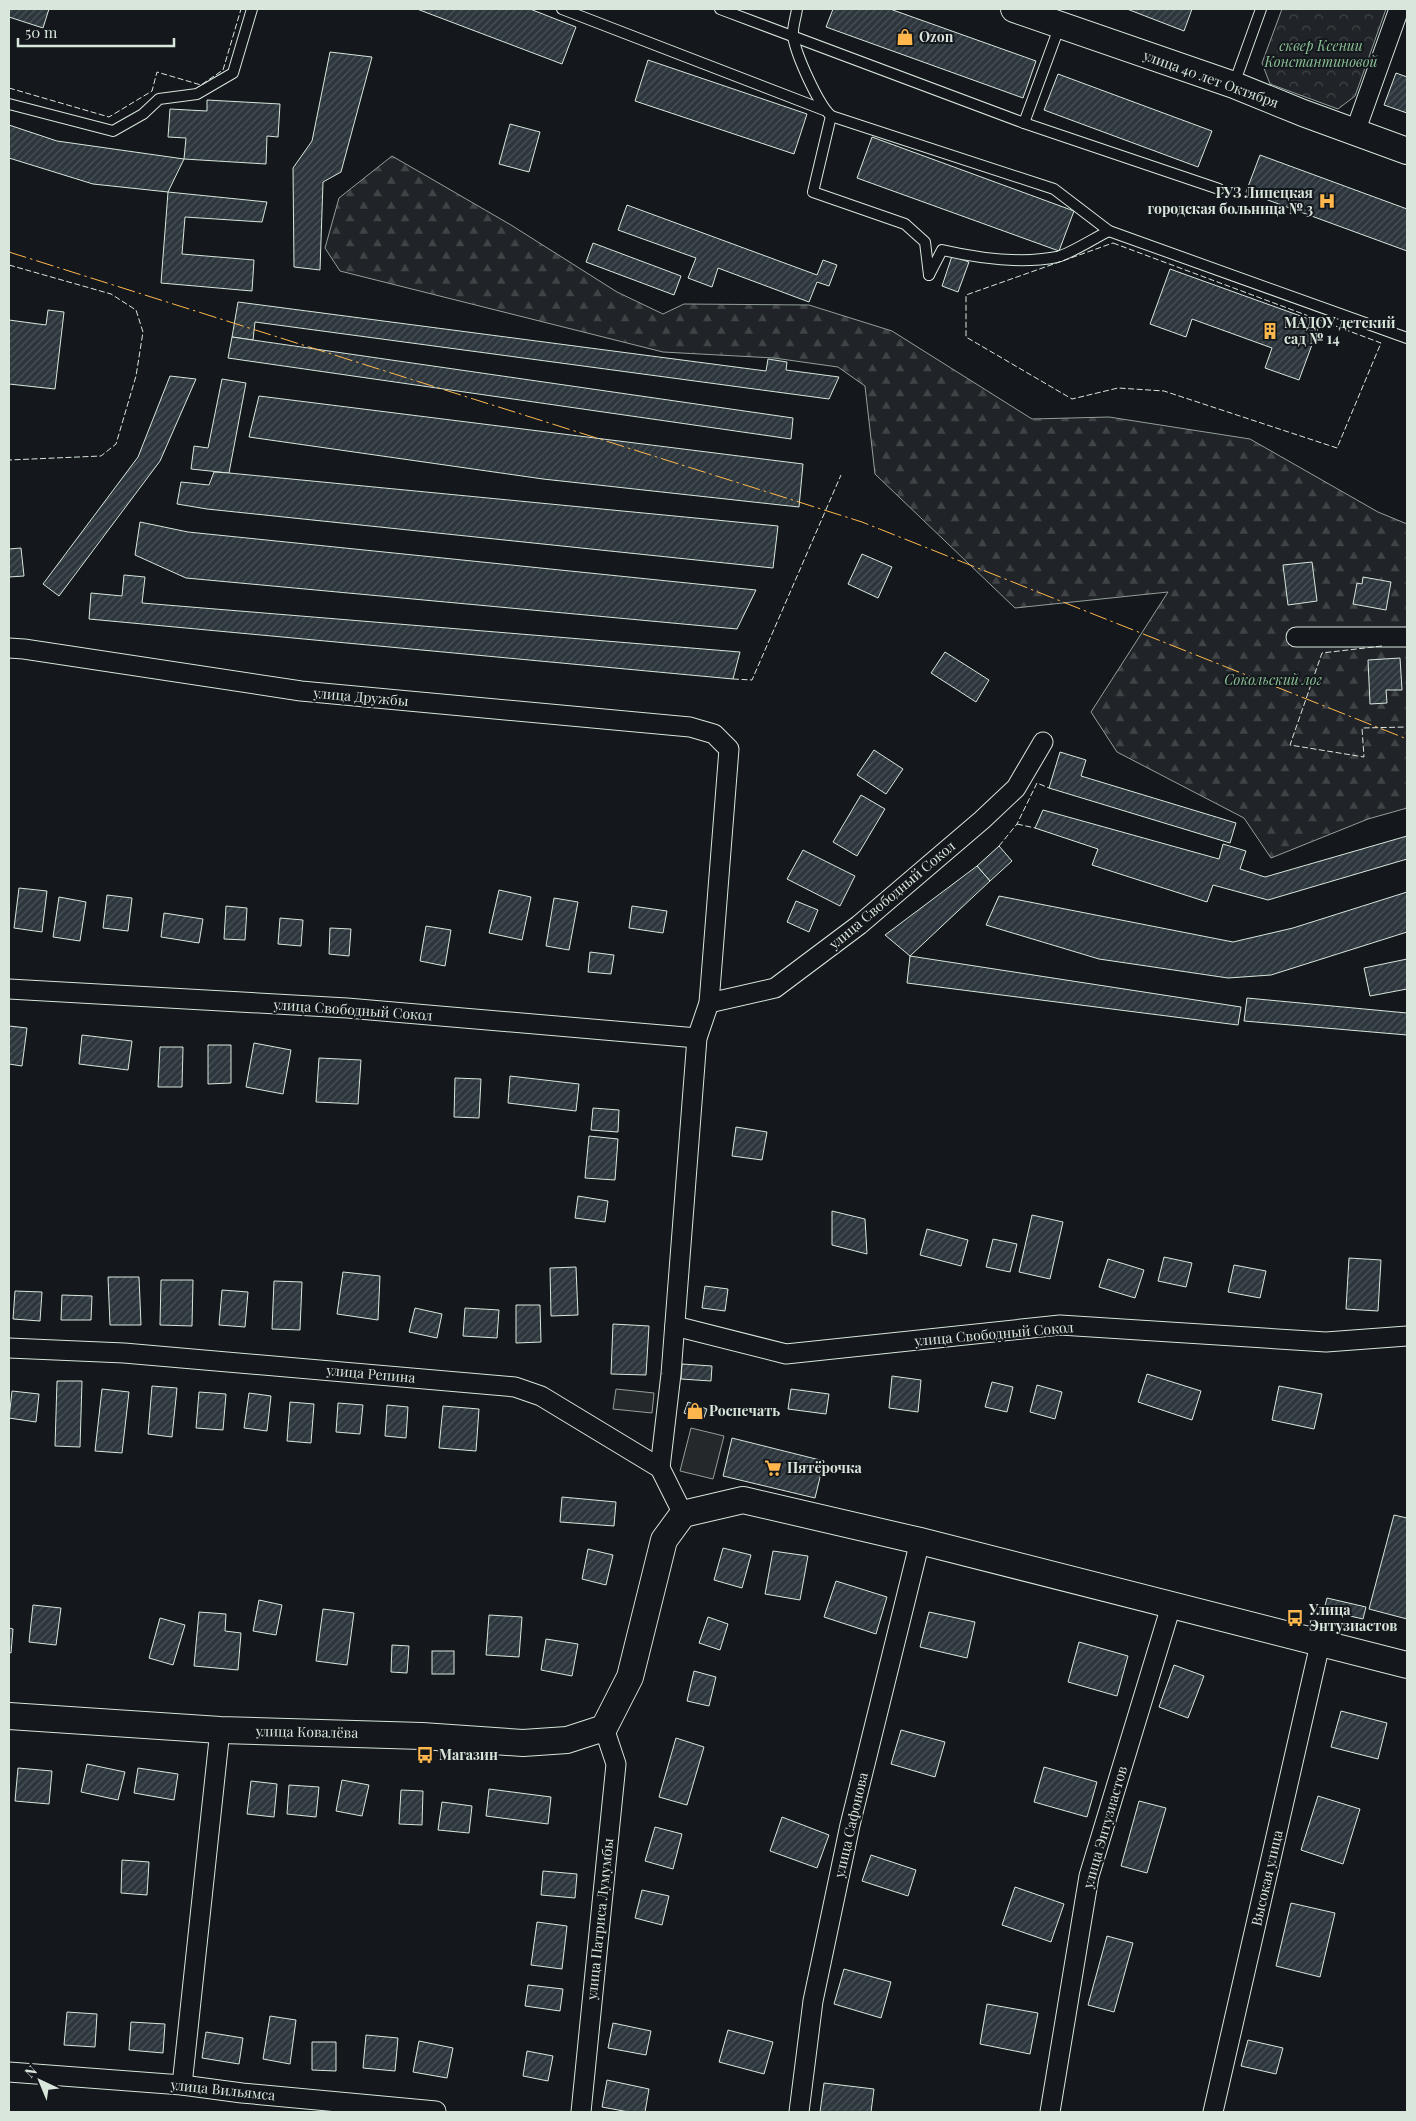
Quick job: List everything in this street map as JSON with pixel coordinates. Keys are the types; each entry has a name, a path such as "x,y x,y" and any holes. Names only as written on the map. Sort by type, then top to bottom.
{"street":[{"name":"улица 40 лет Октября","path":"1014,9 1234,85 1407,151"},
{"path":"1355,132 1399,9"},
{"path":"1296,637 1407,638"},
{"name":"улица Дружбы","path":"9,648 301,692 690,727 714,734 729,749 709,1003"},
{"name":"улица Свободный Сокол","path":"709,1003 775,988 859,925 982,820 1016,788 1043,742"},
{"name":"улица Свободный Сокол","path":"9,989 347,1008 697,1038"},
{"path":"683,1514 660,1468 675,1326 697,1038 709,1003"},
{"name":"улица Свободный Сокол","path":"675,1326 786,1354 1060,1325 1326,1342 1407,1336"},
{"name":"улица Репина","path":"9,1348 124,1353 515,1387 541,1396 660,1468"},
{"path":"604,1728 630,1676 664,1540 683,1514 742,1500 920,1541 1407,1665"},
{"name":"улица Сафонова","path":"798,2112 813,2001 846,1843 920,1541"},
{"name":"улица Энтузиастов","path":"1050,2112 1088,1876 1172,1606"},
{"name":"Высокая улица","path":"1213,2112 1320,1644"},
{"name":"улица Ковалёва","path":"9,1716 220,1730 413,1735 523,1743 567,1740 604,1728"},
{"name":"улица Патриса Лумумбы","path":"581,2112 616,1764 604,1728"},
{"path":"182,2085 220,1730"},
{"name":"улица Вильямса","path":"9,2072 182,2085 242,2093 436,2111"}],"lane":[{"path":"9,104 113,132 143,114 159,99 198,94 233,73 252,9"},
{"path":"562,9 828,113 1054,189 1109,230 1407,338"},
{"path":"720,9 1024,123 1219,189"},
{"path":"797,9 793,36 804,69 828,113 813,192 905,224 924,242 929,276 942,250 974,257 1003,259 1058,257 1109,230"},
{"path":"1234,85 1261,9"},
{"path":"1024,123 1060,25"}],"green space":[{"name":"сквер Ксении Константиновой","path":"1282,9 1386,9 1355,96 1338,109 1270,84 1262,63"},
{"name":"Сокольский лог","path":"392,156 511,225 617,292 663,314 684,304 809,305 892,331 1032,419 1109,417 1250,439 1378,512 1407,524 1407,808 1368,819 1271,858 1244,818 1117,752 1091,712 1168,592 1015,608 875,474 865,386 838,367 774,358 663,352 340,271 325,248 339,198"}],"shaded area":[{"path":"616,1389 654,1393 652,1413 613,1409"},
{"path":"691,1428 724,1436 713,1479 680,1471"}],"building":[{"path":"9,9 49,9 43,28 9,17"},
{"path":"417,9 530,9 576,27 562,64"},
{"path":"833,9 890,9 1036,61 1023,98 826,27"},
{"path":"1127,9 1192,9 1184,31"},
{"path":"330,52 372,57 341,172 323,182 320,270 294,267 293,168 312,141"},
{"path":"648,60 807,114 794,154 635,101"},
{"path":"1396,73 1407,77 1407,113 1384,105"},
{"path":"1058,74 1212,131 1198,167 1044,110"},
{"path":"207,100 280,104 278,137 267,136 266,164 184,159 186,138 168,137 170,109 207,111"},
{"path":"510,124 540,132 529,172 499,164"},
{"path":"9,125 57,141 184,159 168,192 93,184 9,158"},
{"path":"872,137 1074,211 1059,251 857,178"},
{"name":"ГУЗ Липецкая городская больница № 3","path":"1260,155 1407,209 1407,251 1246,192"},
{"path":"168,192 267,202 262,222 185,217 182,254 254,260 252,291 161,283"},
{"path":"627,205 817,275 823,260 837,265 829,286 817,282 809,302 718,268 712,287 688,278 696,258 618,230"},
{"path":"593,243 681,276 674,295 586,262"},
{"path":"952,256 969,262 958,292 942,286"},
{"name":"МАДОУ детский сад № 14","path":"1170,269 1320,323 1299,380 1265,368 1272,348 1192,319 1186,337 1150,324"},
{"path":"238,302 766,371 768,359 787,362 786,370 839,377 829,399 255,322 253,340 232,337"},
{"path":"48,310 64,312 55,389 9,384 9,320 46,325"},
{"path":"232,337 793,418 791,439 228,358"},
{"path":"170,376 196,379 160,461 59,596 43,584 138,457"},
{"path":"222,379 246,383 229,473 191,469 194,446 208,448"},
{"path":"259,396 803,464 799,507 543,479 249,437"},
{"path":"214,472 778,526 773,568 207,509 177,504 181,482 209,485"},
{"path":"140,522 188,532 756,590 737,629 186,578 135,555"},
{"path":"21,548 24,576 9,577 9,549"},
{"path":"862,554 892,567 878,598 848,584"},
{"path":"1312,562 1317,601 1288,605 1283,565"},
{"path":"124,575 145,577 142,603 740,652 733,679 89,619 91,593 122,596"},
{"path":"1363,577 1391,582 1386,610 1353,604 1357,583 1362,584"},
{"path":"945,652 989,680 976,702 931,673"},
{"path":"1400,658 1402,690 1386,690 1387,703 1370,704 1368,660"},
{"path":"874,750 903,769 886,794 857,775"},
{"path":"1060,752 1086,760 1081,776 1236,823 1230,843 1049,788"},
{"path":"861,795 885,809 857,856 833,842"},
{"path":"1043,810 1219,859 1223,844 1246,851 1240,869 1265,877 1407,836 1407,859 1268,900 1213,885 1207,902 1092,865 1098,849 1035,828"},
{"path":"999,846 1012,861 990,881 977,866"},
{"path":"803,850 855,876 840,906 787,879"},
{"path":"977,866 990,881 910,956 885,935"},
{"path":"19,888 47,891 42,932 14,928"},
{"path":"499,890 531,897 522,940 489,933"},
{"path":"1407,892 1407,932 1271,975 1228,978 1099,959 986,925 999,896 1233,942 1293,928"},
{"path":"107,895 132,898 128,931 103,928"},
{"path":"59,897 86,902 80,941 53,937"},
{"path":"554,898 578,902 569,950 546,946"},
{"path":"796,901 818,910 809,932 787,922"},
{"path":"226,906 247,908 245,940 224,939"},
{"path":"632,906 667,911 663,933 629,928"},
{"path":"164,913 203,919 199,943 161,937"},
{"path":"280,918 303,920 301,946 278,944"},
{"path":"426,926 451,930 445,966 420,961"},
{"path":"330,928 351,929 349,956 329,954"},
{"path":"590,952 614,955 611,974 588,972"},
{"path":"910,956 1241,1007 1238,1025 907,983"},
{"path":"1407,959 1407,989 1370,996 1364,968"},
{"path":"1247,998 1407,1013 1407,1035 1244,1021"},
{"path":"9,1026 27,1028 22,1066 9,1064"},
{"path":"82,1035 132,1041 128,1070 79,1064"},
{"path":"254,1043 291,1050 283,1094 246,1087"},
{"path":"208,1045 231,1045 231,1083 208,1084"},
{"path":"160,1047 183,1047 182,1087 158,1087"},
{"path":"319,1058 361,1060 358,1104 316,1102"},
{"path":"510,1076 579,1084 576,1111 508,1103"},
{"path":"455,1078 481,1079 479,1118 454,1117"},
{"path":"593,1108 619,1110 618,1132 591,1130"},
{"path":"736,1127 767,1132 762,1160 732,1156"},
{"path":"589,1136 618,1139 615,1180 585,1178"},
{"path":"578,1196 608,1201 605,1222 575,1218"},
{"path":"832,1211 865,1219 867,1254 832,1245"},
{"path":"1032,1215 1063,1222 1050,1279 1019,1272"},
{"path":"927,1229 968,1240 961,1266 920,1255"},
{"path":"993,1239 1017,1244 1010,1272 986,1267"},
{"path":"1164,1257 1192,1263 1186,1287 1158,1281"},
{"path":"1349,1258 1381,1260 1378,1311 1346,1309"},
{"path":"1108,1259 1144,1270 1135,1298 1099,1287"},
{"path":"1234,1265 1266,1271 1260,1298 1228,1292"},
{"path":"576,1267 578,1315 551,1316 550,1268"},
{"path":"343,1272 380,1276 378,1320 337,1314"},
{"path":"108,1277 139,1277 141,1325 110,1325"},
{"path":"161,1280 193,1280 192,1326 160,1325"},
{"path":"274,1281 302,1282 300,1330 272,1329"},
{"path":"705,1286 728,1289 725,1311 702,1308"},
{"path":"222,1290 248,1292 245,1327 219,1325"},
{"path":"15,1291 42,1292 40,1321 13,1319"},
{"path":"62,1295 92,1296 91,1320 61,1320"},
{"path":"516,1305 540,1305 541,1342 516,1343"},
{"path":"415,1308 442,1314 437,1338 409,1332"},
{"path":"465,1308 499,1310 497,1338 463,1336"},
{"path":"613,1324 649,1326 646,1375 611,1374"},
{"path":"682,1364 712,1366 711,1381 681,1379"},
{"path":"1147,1374 1201,1391 1192,1420 1138,1402"},
{"path":"892,1376 921,1380 918,1412 889,1408"},
{"path":"57,1381 82,1381 80,1447 55,1446"},
{"path":"992,1382 1013,1387 1007,1412 985,1407"},
{"path":"1037,1385 1062,1392 1055,1419 1030,1412"},
{"path":"152,1386 177,1388 172,1437 148,1434"},
{"path":"1279,1386 1322,1394 1314,1429 1272,1420"},
{"path":"102,1389 129,1392 122,1453 95,1451"},
{"path":"791,1389 829,1394 826,1414 788,1409"},
{"path":"12,1391 39,1394 36,1422 9,1418"},
{"path":"199,1392 226,1394 223,1430 196,1428"},
{"path":"249,1393 271,1396 267,1431 244,1428"},
{"path":"290,1402 314,1404 311,1443 287,1441"},
{"name":"Роспечать","path":"688,1402 707,1409 703,1420 684,1413"},
{"path":"338,1403 363,1405 360,1434 336,1432"},
{"path":"387,1405 408,1407 406,1438 385,1436"},
{"path":"443,1406 479,1409 476,1451 439,1448"},
{"name":"Пятёрочка","path":"732,1438 824,1461 815,1498 723,1476"},
{"path":"562,1497 616,1502 614,1526 560,1522"},
{"path":"1394,1515 1407,1518 1407,1619 1369,1609"},
{"path":"723,1548 751,1555 742,1588 714,1580"},
{"path":"588,1549 613,1555 606,1585 582,1579"},
{"path":"773,1551 808,1556 800,1600 765,1594"},
{"path":"836,1581 887,1597 876,1634 824,1617"},
{"path":"1327,1598 1366,1607 1363,1619 1324,1610"},
{"path":"259,1600 282,1605 276,1635 253,1631"},
{"path":"33,1605 61,1608 56,1645 29,1642"},
{"path":"323,1609 354,1613 347,1665 316,1661"},
{"path":"199,1612 226,1614 225,1631 241,1633 238,1670 194,1666"},
{"path":"929,1612 975,1622 967,1658 920,1647"},
{"path":"489,1615 522,1617 519,1657 486,1655"},
{"path":"708,1617 728,1624 720,1650 699,1643"},
{"path":"160,1618 185,1625 173,1665 149,1658"},
{"path":"9,1628 13,1629 11,1653 9,1652"},
{"path":"546,1639 578,1644 572,1676 541,1670"},
{"path":"1079,1642 1128,1656 1117,1696 1068,1682"},
{"path":"392,1645 409,1646 407,1673 391,1672"},
{"path":"432,1651 454,1651 454,1674 432,1674"},
{"path":"1174,1665 1204,1676 1188,1718 1159,1707"},
{"path":"694,1671 716,1677 709,1706 687,1701"},
{"path":"1341,1711 1387,1723 1378,1759 1331,1747"},
{"path":"901,1730 945,1742 935,1777 891,1764"},
{"path":"676,1738 704,1747 687,1805 659,1797"},
{"path":"87,1764 125,1772 118,1800 81,1792"},
{"path":"1044,1767 1097,1782 1087,1817 1034,1802"},
{"path":"18,1768 52,1771 49,1804 15,1801"},
{"path":"138,1768 178,1774 174,1800 134,1793"},
{"path":"342,1780 369,1785 362,1816 336,1811"},
{"path":"251,1781 277,1784 274,1817 247,1814"},
{"path":"289,1785 319,1787 316,1817 287,1814"},
{"path":"489,1789 551,1797 548,1824 486,1816"},
{"path":"401,1790 423,1791 422,1825 399,1824"},
{"path":"1318,1796 1360,1809 1343,1864 1301,1850"},
{"path":"1139,1801 1166,1808 1147,1873 1121,1866"},
{"path":"442,1802 472,1806 469,1833 438,1830"},
{"path":"782,1817 829,1835 817,1868 770,1851"},
{"path":"655,1827 682,1834 673,1869 645,1861"},
{"path":"871,1855 916,1870 908,1896 862,1881"},
{"path":"122,1860 149,1862 147,1895 121,1893"},
{"path":"543,1871 577,1874 575,1898 541,1895"},
{"path":"1015,1887 1064,1904 1051,1942 1002,1925"},
{"path":"642,1890 669,1896 662,1925 635,1918"},
{"path":"1291,1903 1335,1913 1320,1977 1276,1966"},
{"path":"537,1922 567,1926 562,1969 531,1965"},
{"path":"1107,1936 1133,1943 1114,2012 1088,2005"},
{"path":"844,1969 891,1982 881,2018 834,2004"},
{"path":"528,1985 563,1989 560,2011 525,2006"},
{"path":"987,2004 1038,2013 1030,2054 980,2044"},
{"path":"67,2012 97,2014 95,2047 64,2045"},
{"path":"270,2016 296,2020 290,2064 263,2059"},
{"path":"131,2022 165,2024 163,2053 129,2050"},
{"path":"613,2023 651,2031 646,2055 608,2048"},
{"path":"728,2030 773,2042 764,2074 719,2062"},
{"path":"206,2032 243,2038 239,2064 202,2058"},
{"path":"366,2035 398,2038 395,2071 363,2068"},
{"path":"1248,2040 1283,2048 1276,2074 1241,2066"},
{"path":"419,2041 453,2048 447,2078 413,2072"},
{"path":"312,2042 336,2042 336,2071 312,2070"},
{"path":"527,2051 553,2056 548,2081 523,2076"},
{"path":"607,2080 649,2089 645,2112 629,2112 602,2107"},
{"path":"824,2083 874,2089 871,2112 820,2112"}],"fence":[{"path":"9,88 109,117 152,91 157,72 201,85 223,70 241,9"},
{"path":"1113,243 1381,343 1337,448 1164,391 1118,388 1072,399 966,337 966,295 1113,243"},
{"path":"9,265 111,294 136,310 143,332 136,376 116,444 101,456 9,460"},
{"path":"733,679 752,680 841,475"},
{"path":"1382,646 1322,653 1290,745 1364,757 1362,728 1407,727"},
{"path":"999,846 1017,824 1037,783 1049,788"},
{"path":"1017,824 1035,828"}],"power":[{"path":"9,252 862,522 1407,739"}],"place":[{"name":"Ozon","path":"905,37"},
{"name":"ГУЗ Липецкая городская больница № 3","path":"1327,201"},
{"name":"МАДОУ детский сад № 14","path":"1270,331"},
{"name":"Роспечать","path":"695,1411"},
{"name":"Пятёрочка","path":"773,1468"},
{"name":"Улица Энтузиастов","path":"1295,1618"},
{"name":"Магазин","path":"425,1755"}]}
